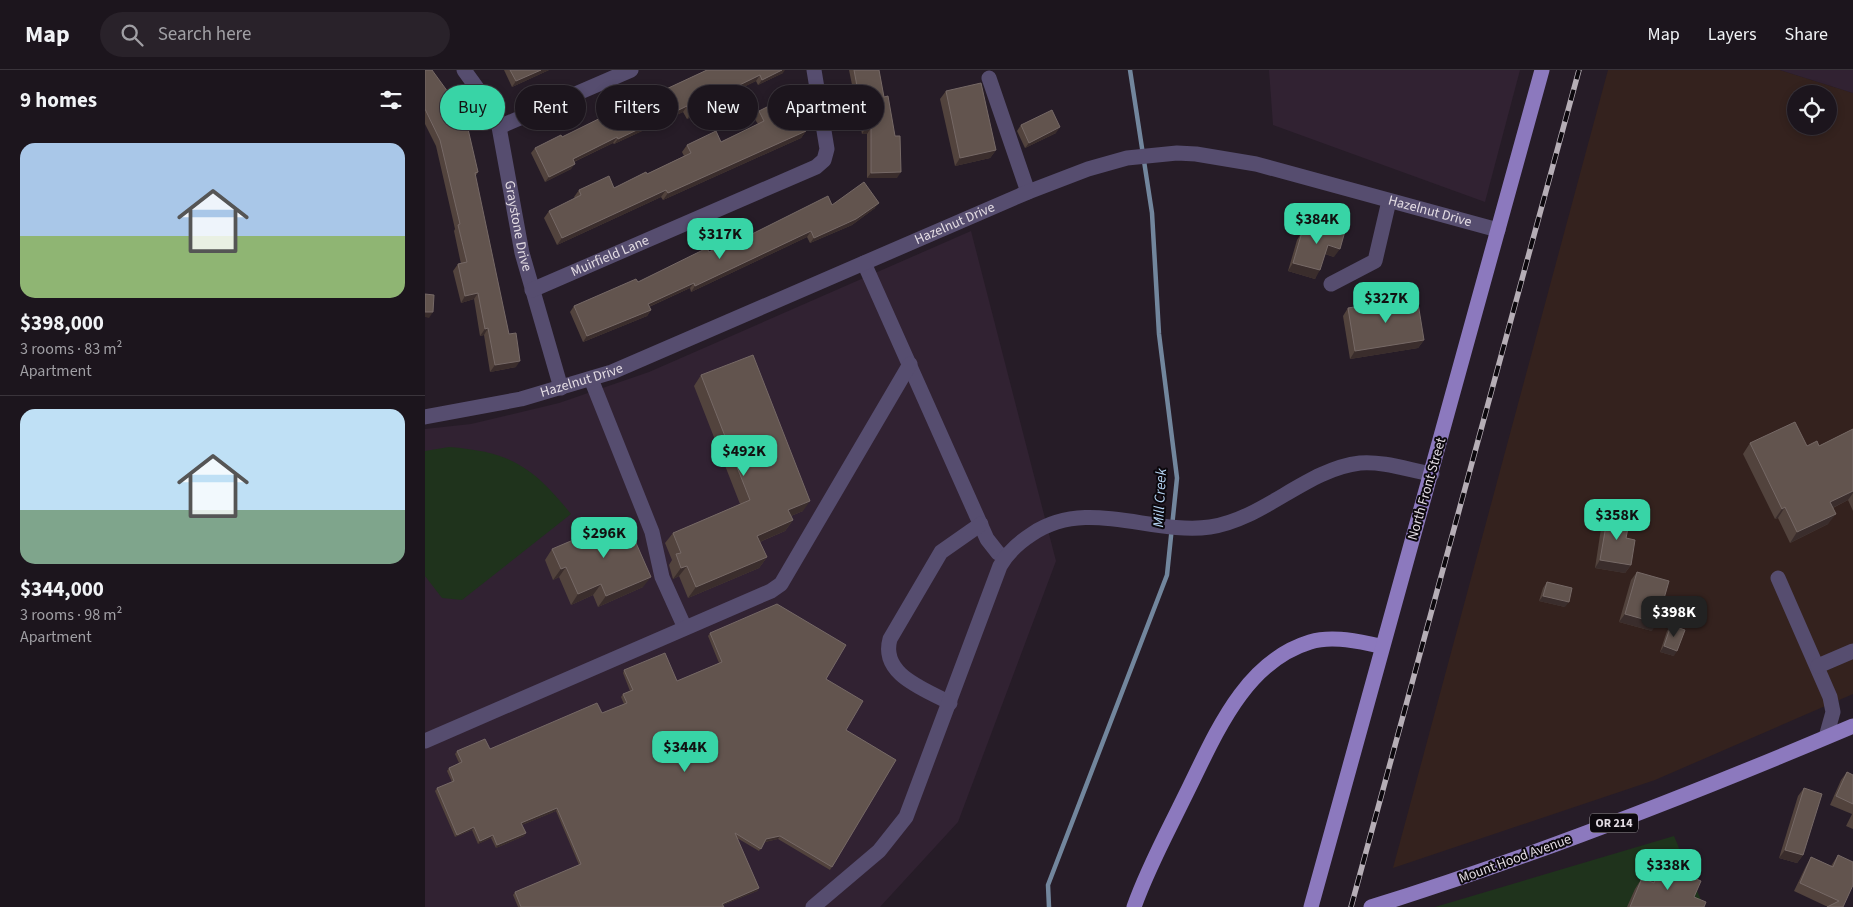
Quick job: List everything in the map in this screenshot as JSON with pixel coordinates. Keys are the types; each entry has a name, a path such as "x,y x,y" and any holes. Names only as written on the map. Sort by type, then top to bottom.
{"main road":[{"name":"North Front Street","path":"1311,907 1542,70"},
{"path":"1134,907 1140,889 1225,716 1252,682 1284,655 1312,641 1343,640 1382,646"},
{"name":"Mount Hood Avenue","path":"1371,907 1436,887 1606,826 1722,782 1853,726"},
{"path":"1140,889 1148,907"}],"street":[{"name":"Graystone Drive","path":"464,70 475,85"},
{"path":"505,124 631,70"},
{"name":"Muirfield Lane","path":"532,290 804,174 824,160 827,149 826,138 814,70"},
{"path":"989,78 1028,192"},
{"name":"Graystone Drive","path":"500,130 518,236 561,388"},
{"name":"Hazelnut Drive","path":"425,417 481,408 591,379 639,361 1028,192 1088,169 1127,158 1177,153 1225,157 1498,230"},
{"path":"1331,284 1375,261 1389,201"},
{"path":"864,263 981,524 992,546 1005,557"},
{"path":"425,741 771,591 781,584 910,364"},
{"path":"591,379 652,532 662,577 685,628"},
{"path":"813,907 879,851 901,825 915,799 1005,557 1037,531 1065,519 1107,518 1181,527 1210,527 1236,520 1332,470 1347,466 1377,463 1432,474"},
{"path":"950,704 894,670 887,655 887,647 941,552 981,524"},
{"path":"1777,578 1831,697 1833,712 1826,737"},
{"path":"1818,666 1853,651"}],"shaded area":[{"path":"1269,70 1520,70 1485,202 1273,125"},
{"path":"1608,70 1780,70 1828,85 1787,85 1787,135 1837,135 1837,88 1853,93 1853,694 1655,780 1393,868"},
{"path":"1780,70 1853,70 1853,93 1837,88 1837,85 1828,85"},
{"path":"971,231 1056,561 958,822 880,907 425,907 425,429 471,424 559,403 649,372"}],"green space":[{"path":"449,447 489,453 519,464 544,484 571,514 462,600 442,598 425,576 425,451"},
{"path":"1674,836 1704,907 1435,907"}],"building":[{"path":"425,70 432,70 443,85 440,85 440,130 468,130 478,172 475,173 509,334 516,333 520,361 495,365 488,328 485,329 478,293 465,296 458,264 467,262 458,225 460,224 440,140 425,109"},
{"path":"510,70 541,70 516,81"},
{"path":"707,70 782,70 762,80 760,75 740,85 688,85 688,108 687,106 678,110 678,85 675,85"},
{"path":"854,70 879,70 882,85 857,85"},
{"path":"981,83 996,150 960,158 946,91"},
{"path":"888,96 895,136 900,136 901,172 871,173 871,130 884,130 884,97"},
{"path":"768,106 768,130 806,131 668,193 666,190 562,238 549,211 581,195 579,190 609,176 614,188 646,172 647,174 691,153 687,145 716,131 721,142 746,130 758,130 758,124 764,121 759,111"},
{"path":"1052,110 1060,127 1029,143 1021,125"},
{"path":"596,120 596,130 637,130 618,139 617,137 573,159 575,164 549,177 535,148 561,135 562,137 576,130 586,130 586,125"},
{"path":"864,182 879,203 856,219 814,238 811,231 695,286 694,283 648,304 651,310 587,336 574,306 636,279 638,282 707,248 709,252 749,232 750,235 828,196 832,205"},
{"path":"1315,222 1345,231 1340,249 1328,245 1320,270 1293,263 1302,232 1311,234"},
{"path":"425,294 434,295 433,312 425,312"},
{"path":"1417,297 1424,340 1355,351 1348,308"},
{"path":"753,355 810,501 788,510 793,520 757,536 767,557 696,587 687,566 681,568 676,554 681,553 673,533 750,500 701,375"},
{"path":"1795,422 1807,446 1817,441 1819,446 1853,429 1853,491 1830,502 1836,514 1797,532 1785,507 1782,509 1750,443"},
{"path":"1608,514 1630,518 1626,538 1635,540 1631,565 1600,560"},
{"path":"625,518 651,577 606,596 601,584 578,594 566,567 561,569 552,549"},
{"path":"1637,572 1669,581 1657,623 1625,614"},
{"path":"1547,582 1572,588 1569,602 1543,596"},
{"path":"777,604 846,645 826,679 863,701 846,730 896,760 832,867 780,836 766,839 761,849 735,833 759,888 722,904 724,907 521,907 515,892 581,864 557,808 521,823 526,833 497,845 493,835 480,841 474,827 457,835 437,788 454,781 449,768 462,762 457,751 485,739 490,749 597,703 602,713 627,703 623,694 633,690 624,670 665,653 677,681 722,662 710,633"},
{"path":"1671,625 1685,630 1677,651 1664,646"},
{"path":"1847,772 1853,775 1853,804 1836,796"},
{"path":"1804,788 1822,794 1803,855 1785,850"},
{"path":"1838,855 1853,862 1853,885 1843,907 1827,907 1839,901 1800,883 1811,857 1833,867"},
{"path":"1662,864 1701,881 1694,897 1706,902 1704,907 1630,907 1642,878 1654,883"}],"waterway":[{"name":"Mill Creek","path":"1049,907 1048,885 1167,575 1177,478 1159,334 1152,213 1130,70"}],"railway":[{"path":"1351,907 1579,70"}]}
